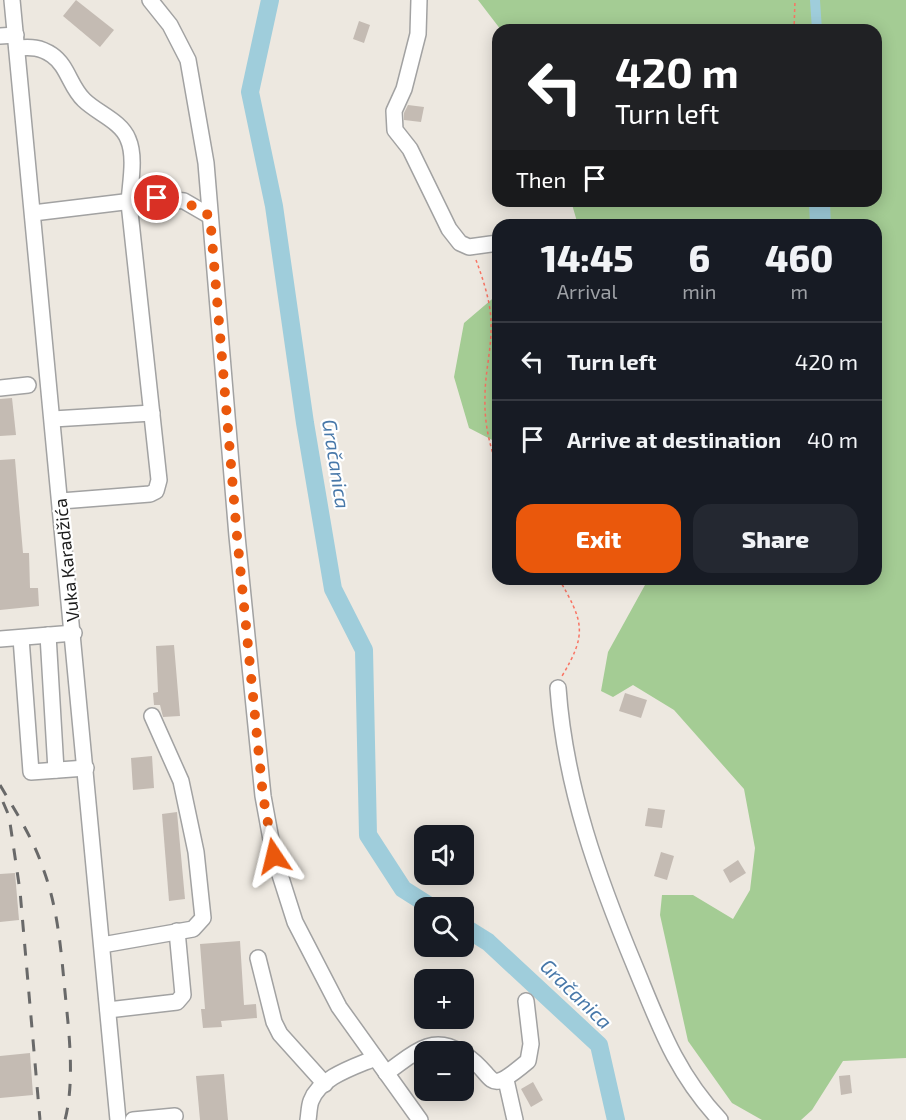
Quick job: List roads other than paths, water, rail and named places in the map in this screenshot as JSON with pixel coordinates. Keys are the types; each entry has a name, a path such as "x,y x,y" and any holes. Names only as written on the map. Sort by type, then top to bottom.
{"street":[{"name":"Vuka Karadžića","path":"12,0 74,633 118,1120"},
{"path":"150,0 170,24 189,60 206,163 237,536 263,796 274,856 295,922 339,1008 420,1120"},
{"path":"418,0 418,34 406,80 394,111 395,130 410,149 449,229 460,243 468,247 492,244"},
{"path":"0,36 37,47 54,57 63,65 83,100 125,133 130,142 129,203 159,480 156,491 141,496 61,501"},
{"path":"33,213 157,198 184,201 210,216"},
{"path":"0,388 28,385"},
{"path":"53,418 152,413"},
{"path":"0,639 74,633"},
{"path":"48,635 56,771"},
{"path":"21,638 31,772 86,768"},
{"path":"558,688 561,726 574,791 604,891 672,1054 688,1081 720,1120"},
{"path":"102,945 193,929 203,918 196,852 181,781 152,716"},
{"path":"108,1010 177,1002 180,999 183,995 177,931"},
{"path":"258,958 274,1022 280,1034 325,1084"},
{"path":"474,1061 489,1080 499,1083 506,1080 528,1061 531,1044 526,1000"},
{"path":"386,1073 414,1056"},
{"path":"308,1120 310,1101 317,1089 345,1070 375,1058"},
{"path":"506,1080 515,1120"},
{"path":"133,1120 176,1116"}],"water":[{"path":"809,207 830,207 831,219 810,219"}],"waterway":[{"name":"Gračanica","path":"270,0 250,92 274,206 305,423 333,589 364,650 368,835 403,889 416,897"},
{"path":"815,0 817,24"},
{"name":"Gračanica","path":"474,933 488,942 599,1045 616,1120"}],"railway":[{"path":"0,785 35,848 49,886 56,915 70,1056 70,1089 65,1120"},
{"path":"3,802 9,816 20,891 40,1120"}]}
